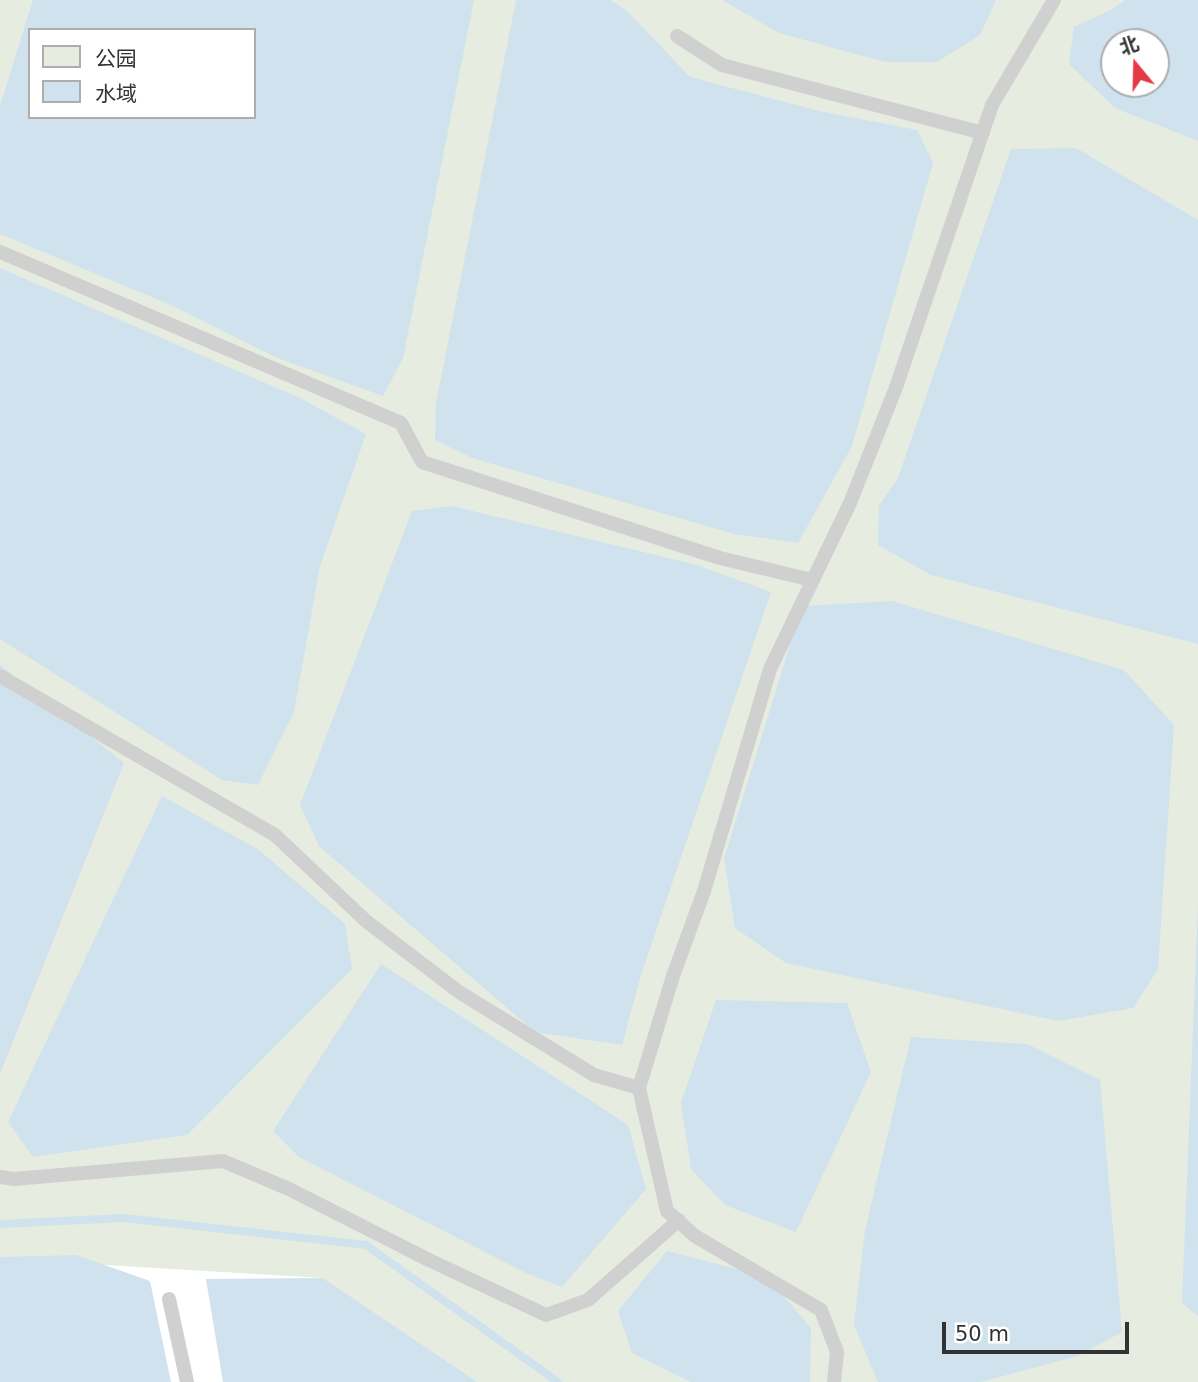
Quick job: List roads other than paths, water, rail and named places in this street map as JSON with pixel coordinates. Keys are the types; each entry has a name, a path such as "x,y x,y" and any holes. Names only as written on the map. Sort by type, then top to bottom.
{"lane":[{"path":"835,1382 837,1352 821,1310 695,1237 667,1211 639,1088 673,976 704,891 770,669 850,503 895,390 992,105 1054,0"},
{"path":"677,36 722,65 983,133"},
{"path":"0,252 401,423 422,462 720,558 812,580"},
{"path":"0,676 275,835 366,921 459,992 593,1075 639,1088"},
{"path":"0,1177 14,1179 223,1161 289,1189 429,1260 546,1315 588,1300 678,1220"},
{"path":"169,1299 187,1382"}],"water":[{"path":"33,0 474,0 403,358 383,396 275,357 171,305 0,234 0,106"},
{"path":"516,0 611,0 628,12 690,77 819,111 917,130 933,163 852,446 798,543 734,534 472,458 435,440 436,403"},
{"path":"722,0 996,0 980,35 937,62 885,62 779,33"},
{"path":"1125,0 1198,0 1198,141 1115,108 1105,98 1170,98 1170,28 1100,28 1100,94 1069,64 1074,27 1111,10"},
{"path":"1076,148 1198,220 1198,644 931,575 878,545 879,506 898,478 1011,149"},
{"path":"0,268 300,398 366,434 320,566 294,712 258,785 222,780 0,639"},
{"path":"452,506 697,565 771,592 641,975 622,1045 535,1032 319,846 300,805 412,511"},
{"path":"892,601 1124,670 1174,725 1158,969 1133,1008 1058,1021 786,963 735,928 724,859 802,606"},
{"path":"0,665 124,763 0,1074"},
{"path":"162,796 259,850 345,924 352,969 187,1135 33,1157 8,1122"},
{"path":"1198,905 1198,1316 1182,1303"},
{"path":"381,964 628,1125 646,1189 562,1287 526,1273 299,1157 273,1131"},
{"path":"716,1000 847,1003 871,1072 796,1232 725,1205 691,1169 681,1103"},
{"path":"911,1037 1027,1044 1100,1080 1122,1332 1078,1356 981,1382 878,1382 854,1325 865,1230"},
{"path":"667,1251 767,1277 811,1328 810,1382 691,1382 632,1353 618,1311"},
{"path":"76,1255 150,1281 171,1382 0,1382 0,1257"},
{"path":"323,1278 478,1382 223,1382 206,1279"}],"waterway":[{"path":"0,1224 124,1218 366,1245 558,1382"}]}
